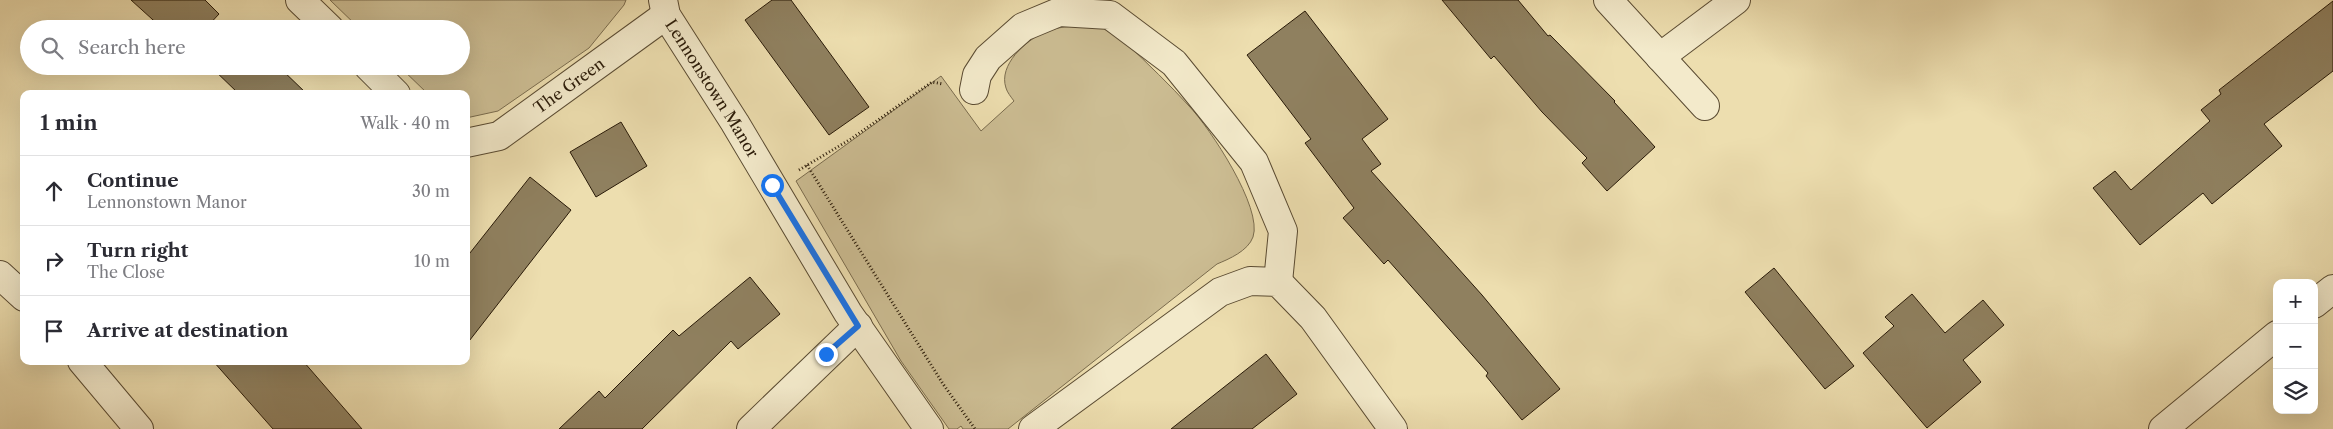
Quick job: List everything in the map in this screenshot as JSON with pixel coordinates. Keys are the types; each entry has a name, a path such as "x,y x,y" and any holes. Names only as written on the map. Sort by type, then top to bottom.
{"street":[{"path":"300,0 321,20"},
{"path":"1608,0 1705,106"},
{"path":"1660,57 1736,0"},
{"name":"The Green","path":"470,142 499,136 664,8"},
{"name":"Lennonstown Manor","path":"664,8 858,326 929,429"},
{"path":"974,90 977,75 988,58 1023,27 1059,12 1110,15 1174,63 1254,162 1283,231 1278,282"},
{"path":"377,75 392,90"},
{"path":"0,276 20,294"},
{"path":"1033,429 1220,292 1250,281 1278,282 1313,318 1394,429"},
{"path":"2318,301 2333,289"},
{"path":"751,429 858,326"},
{"path":"2163,429 2273,338"},
{"path":"85,365 139,429"}],"path":[{"path":"772,185 851,139 932,82 974,90"},
{"path":"807,165 938,376 975,429"}],"shaded area":[{"path":"330,0 626,0 589,48 498,111 470,117 470,90 424,90 408,75 470,75 470,20 351,20"},
{"path":"1098,25 1124,41 1167,82 1209,132 1233,169 1243,189 1254,224 1253,237 1243,250 1217,264 1008,429 963,429 961,426 957,429 949,429 901,361 796,181 941,76 981,131 1014,101 1007,90 1006,71 1015,54 1022,47 1051,30 1071,26"}],"building":[{"path":"131,0 205,0 219,14 213,20 153,20"},
{"path":"772,0 791,0 869,107 829,135 745,20"},
{"path":"1442,0 1518,0 1548,36 1550,35 1615,101 1655,147 1607,191 1582,163 1587,158 1542,112 1494,56 1491,59"},
{"path":"2333,1 2333,71 2264,124 2282,146 2212,204 2203,193 2140,245 2093,188 2115,171 2131,190 2210,121 2201,110 2221,94 2219,90"},
{"path":"1305,11 1388,119 1362,139 1381,164 1371,171 1482,295 1560,389 1522,420 1486,376 1488,373 1388,260 1384,264 1343,218 1354,208 1305,143 1311,139 1247,55"},
{"path":"219,75 287,75 303,90 235,90"},
{"path":"621,122 647,166 596,197 570,152"},
{"path":"530,177 571,210 470,340 470,253"},
{"path":"1774,268 1854,366 1825,389 1745,292"},
{"path":"750,277 780,314 738,349 731,341 642,429 559,429 599,391 605,398 673,330 679,336"},
{"path":"1912,294 1945,333 1983,300 2004,325 1963,360 1981,382 1927,428 1863,353 1894,326 1885,317"},
{"path":"1266,354 1297,394 1252,429 1171,429"},
{"path":"217,365 306,365 362,429 273,429"}],"route":[{"path":"772,185 848,313 858,326 826,354"}]}
